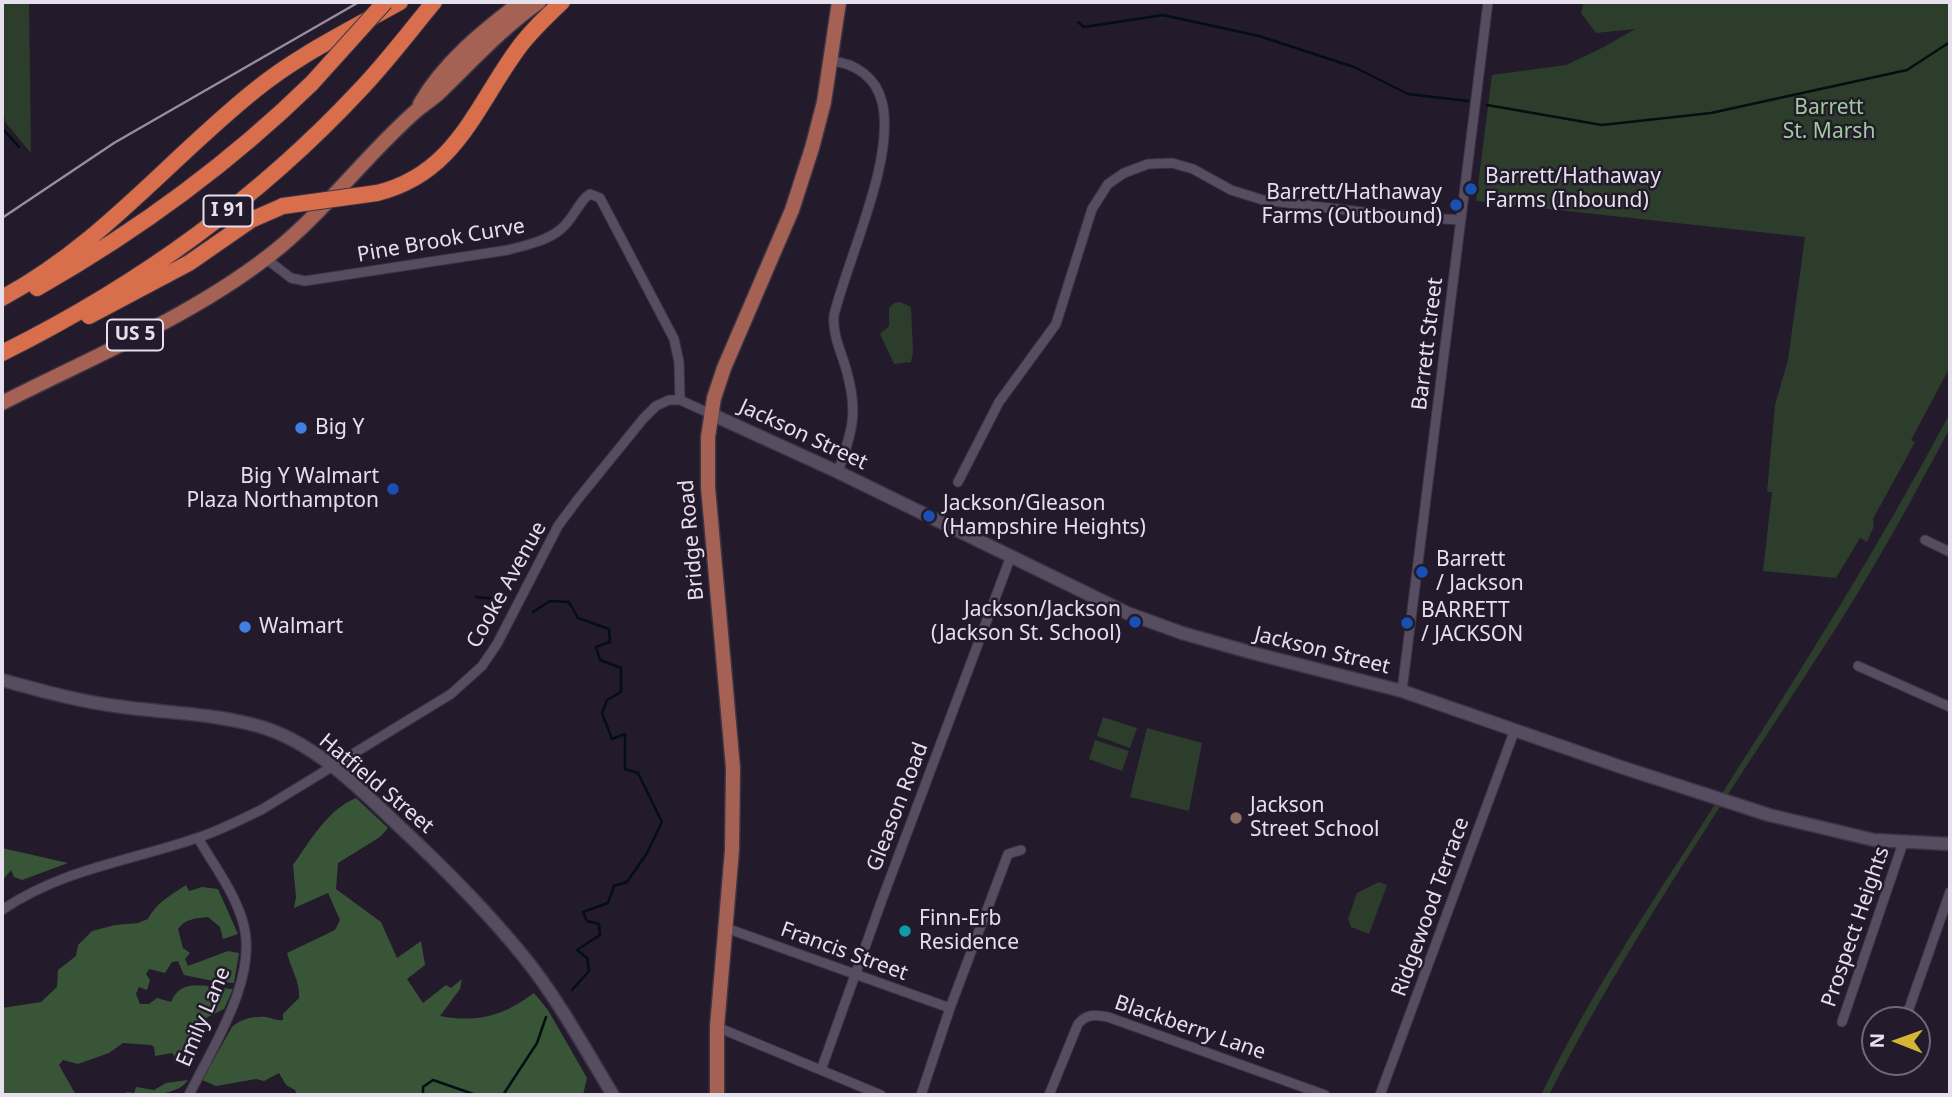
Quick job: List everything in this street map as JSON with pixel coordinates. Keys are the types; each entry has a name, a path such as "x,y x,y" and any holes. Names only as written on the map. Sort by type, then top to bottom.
{"highway":[{"name":"I 91","path":"2,307 85,260 168,206 248,142 312,83 384,2"},
{"path":"2,298 60,261 104,228 263,84 300,58 400,2"},
{"name":"I 91","path":"2,352 64,320 124,284 244,198 288,162 338,114 385,64 434,2"},
{"path":"2,352 115,303 189,263 251,220 283,206 377,193 415,179 446,155 519,48 562,2"}],"main road":[{"name":"US 5","path":"415,111 430,86 460,54 521,2"},
{"name":"US 5","path":"2,403 177,314 226,286 265,258 325,205 415,111 438,94 501,31 539,2"},
{"name":"Bridge Road","path":"717,1095 717,1027 732,850 733,768 708,486 708,437 711,414 724,368 792,210 812,148 831,61 839,2"}],"street":[{"name":"Barrett Street","path":"1402,691 1488,2"},
{"path":"831,61 848,64 864,73 877,90 884,113 880,167 834,315 834,332 849,380 854,413 852,432 838,472"},
{"path":"958,482 999,402 1056,324 1092,209 1108,184 1124,173 1148,164 1172,163 1193,169 1231,190 1263,200 1396,216 1461,220"},
{"name":"Pine Brook Curve","path":"265,258 291,278 316,281 508,250 554,234 568,222 586,197 596,196 600,198 674,339 679,362 680,400"},
{"path":"680,400 711,414"},
{"name":"Cooke Avenue","path":"2,910 43,885 66,876 198,838 261,810 451,694 482,666 497,644 553,535 578,499 650,413 664,402 680,400"},
{"name":"Jackson Street","path":"711,414 838,472 1142,619 1253,653 1402,691 1514,732 1730,803 1840,833 1903,843 1950,844"},
{"path":"1924,540 1950,552"},
{"name":"Gleason Road","path":"821,1070 1011,556"},
{"path":"1858,666 1950,707"},
{"name":"Hatfield Street","path":"2,680 111,706 218,717 258,726 283,735 331,765 441,865 525,958 613,1095"},
{"name":"Ridgewood Terrace","path":"1380,1095 1514,732"},
{"name":"Emily Lane","path":"189,1095 238,991 247,946 238,906 198,838"},
{"name":"Prospect Heights","path":"1842,1022 1903,843"},
{"path":"920,1095 1008,854 1021,850"},
{"path":"1910,1006 1950,892"},
{"name":"Francis Street","path":"726,928 950,1008"},
{"name":"Blackberry Lane","path":"1049,1095 1079,1024 1086,1017 1094,1015 1108,1017 1325,1095"},
{"path":"717,1027 881,1095"}],"green space":[{"path":"2,2 29,2 31,153 5,122 2,93"},
{"name":"Barrett St. Marsh","path":"1584,2 1950,2 1950,367 1911,440 1915,442 1873,519 1874,526 1867,542 1860,538 1836,578 1763,571 1772,492 1767,492 1775,405 1788,360 1805,237 1476,201 1492,75 1566,65 1635,29 1596,33 1581,13"},
{"path":"900,302 911,307 913,352 911,362 894,364 880,334 889,326 889,308"},
{"path":"1950,413 1950,428 1860,590 1617,971 1549,1095 1541,1095 1604,980 1839,607"},
{"path":"1103,717 1137,728 1130,748 1097,736"},
{"path":"1147,728 1202,743 1189,811 1130,797"},
{"path":"1095,740 1129,751 1122,771 1089,759"},
{"path":"356,798 388,828 380,837 338,863 336,889 381,922 397,958 421,941 425,965 407,979 423,1003 446,985 451,988 462,979 460,989 440,1016 467,1019 490,1016 512,1007 534,993 548,1010 587,1078 583,1095 297,1095 295,1090 286,1085 279,1073 264,1081 256,1079 216,1086 202,1080 235,1024 257,1017 283,1020 283,1014 299,998 297,981 287,953 335,930 340,920 328,893 294,908 296,897 293,865 328,818"},
{"path":"2,848 68,863 22,880 14,877 11,870 2,881"},
{"path":"1379,882 1387,885 1369,934 1351,927 1348,919 1357,893"},
{"path":"186,885 189,891 202,887 218,889 238,934 223,939 220,927 208,917 184,923 178,929 183,948 190,953 185,959 188,966 228,951 239,953 234,983 184,975 178,961 172,962 165,973 149,969 146,974 150,980 147,990 139,987 136,994 140,1004 149,1004 157,998 171,1002 176,994 190,986 233,989 224,1009 202,1020 195,1032 190,1064 174,1063 172,1053 155,1056 154,1047 151,1045 123,1043 109,1053 78,1064 63,1060 59,1065 76,1095 2,1095 2,1008 41,1002 57,987 58,970 76,956 78,945 92,931 148,919 160,904"},
{"path":"188,1080 183,1086 168,1092 123,1095 127,1092 134,1093 136,1087 154,1090 166,1083"}],"waterway":[{"path":"1078,22 1084,27 1163,15 1259,36 1354,67 1408,94 1468,101"},
{"path":"1487,105 1602,125 1711,113 1907,70 1950,42"},
{"path":"2,128 19,147"},
{"path":"476,597 498,599"},
{"path":"533,612 550,601 569,602 578,618 609,629 610,642 596,647 600,660 621,668 621,692 607,700 602,713 612,739 625,734 625,769 638,773 662,822 647,853 627,882 614,886 608,903 583,912 587,921 599,924 600,935 577,950 587,958 589,971 572,990"},
{"path":"503,1095 537,1043 546,1017"},
{"path":"423,1095 423,1087 433,1080 476,1095"}],"railway":[{"path":"2,218 114,143 359,2"}],"place":[{"name":"Barrett/Hathaway Farms (Inbound)","path":"1471,189"},
{"name":"Barrett/Hathaway Farms (Outbound)","path":"1456,205"},
{"name":"Big Y","path":"301,428"},
{"name":"Big Y Walmart Plaza Northampton","path":"393,489"},
{"name":"Jackson/Gleason (Hampshire Heights)","path":"929,516"},
{"name":"Barrett / Jackson","path":"1422,572"},
{"name":"Jackson/Jackson (Jackson St. School)","path":"1135,622"},
{"name":"BARRETT / JACKSON","path":"1407,623"},
{"name":"Walmart","path":"245,627"},
{"name":"Jackson Street School","path":"1236,818"},
{"name":"Finn-Erb Residence","path":"905,931"}]}
